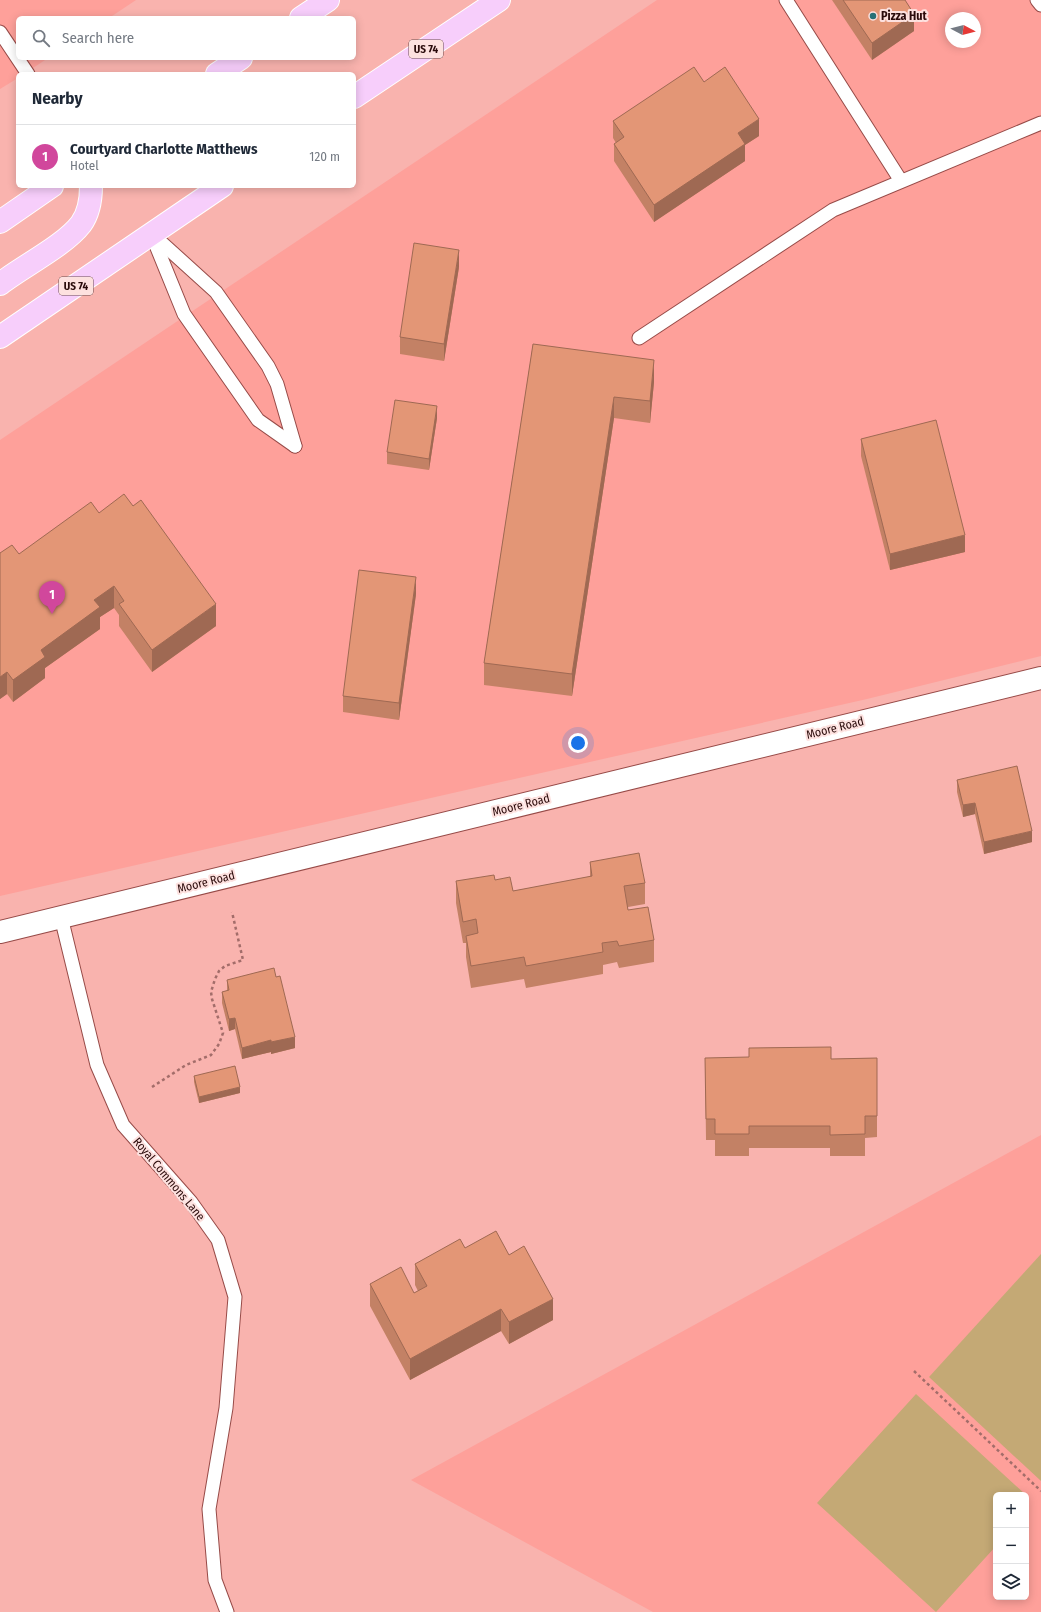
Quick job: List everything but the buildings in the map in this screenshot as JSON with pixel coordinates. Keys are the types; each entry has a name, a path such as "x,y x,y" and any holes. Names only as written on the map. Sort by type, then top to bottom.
{"highway":[{"path":"304,16 328,0"},
{"name":"US 74","path":"356,96 499,0"},
{"path":"220,72 238,60"},
{"path":"0,222 49,188"},
{"path":"0,284 69,237 81,223 88,209 91,188"},
{"name":"US 74","path":"0,337 219,188"}],"street":[{"name":"Moore Road","path":"0,932 1041,678"}],"lane":[{"path":"786,0 901,182"},
{"path":"1037,0 1041,6"},
{"path":"0,32 16,56"},
{"path":"19,60 27,72"},
{"path":"639,338 833,210 1041,123"},
{"path":"152,234 216,292 268,366 277,384 295,446 258,420 184,314 152,234"},
{"name":"Royal Commons Lane","path":"61,917 98,1065 123,1125 191,1202 218,1240 235,1297 226,1408 209,1509 215,1580 227,1612"}],"path":[{"path":"152,1087 186,1065 211,1054 219,1044 222,1033 211,992 219,971 225,966 243,960 232,912"},
{"path":"914,1372 1041,1491"}],"shaded area":[{"path":"0,0 136,0 112,16 16,16 16,60 45,60 27,72 16,72 16,79 0,89"},
{"path":"657,0 1041,0 1041,656 867,699 0,896 0,440"},
{"path":"1041,1135 1041,1612 653,1612 411,1480"},
{"path":"1041,1254 1041,1481 929,1377"},
{"path":"916,1394 1023,1492 993,1492 993,1549 936,1612 817,1503"}],"place":[{"name":"Pizza Hut","path":"873,16"},
{"name":"Courtyard Charlotte Matthews","path":"52,614"}]}
